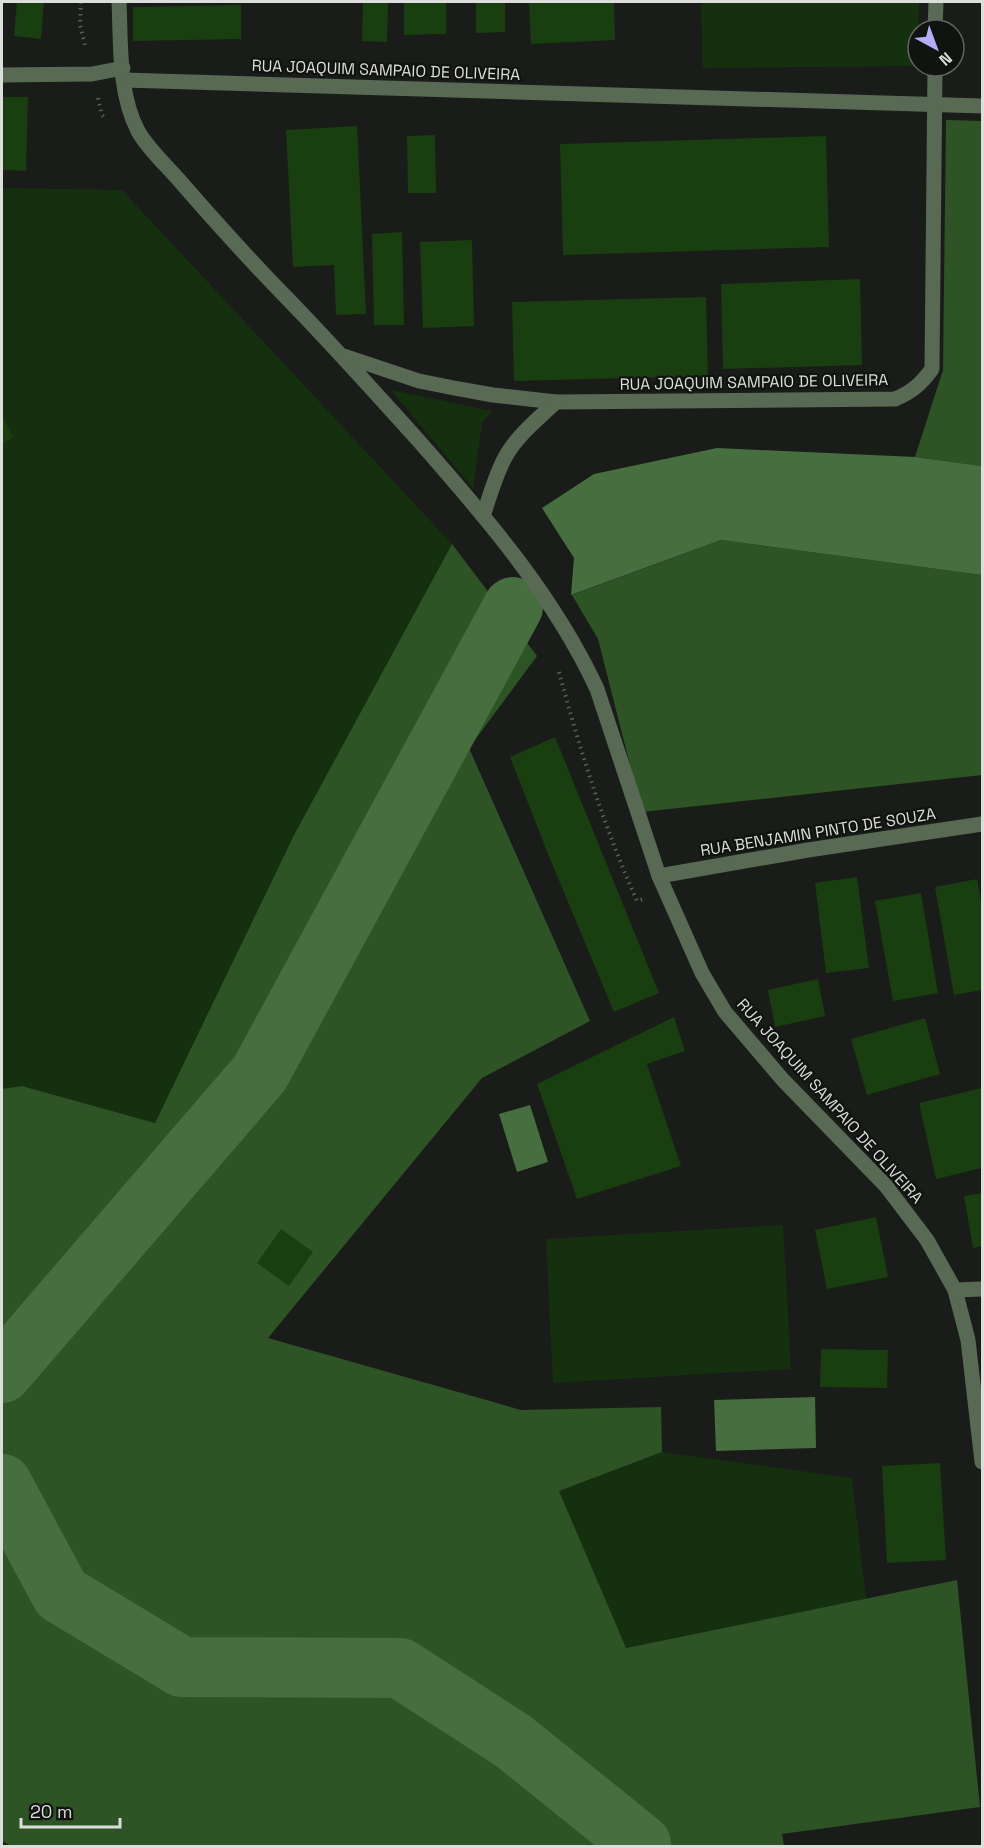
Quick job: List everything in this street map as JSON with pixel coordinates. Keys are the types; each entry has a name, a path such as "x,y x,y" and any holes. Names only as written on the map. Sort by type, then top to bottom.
{"street":[{"name":"RUA JOAQUIM SAMPAIO DE OLIVEIRA","path":"119,2 124,74 130,109 139,131 260,270 344,356 483,516 552,609 585,663 597,689 659,876 702,973 725,1012 783,1080 886,1186 927,1240 955,1290 968,1340 982,1462"},
{"path":"935,18 936,2"},
{"name":"RUA JOAQUIM SAMPAIO DE OLIVEIRA","path":"124,74 982,106"},
{"path":"2,75 124,74"},
{"path":"934,106 935,78"},
{"name":"RUA JOAQUIM SAMPAIO DE OLIVEIRA","path":"344,356 419,381 493,395 556,402 896,399 910,393 922,383 932,369 934,106"},
{"path":"483,516 507,453 528,428 556,402"},
{"name":"RUA BENJAMIN PINTO DE SOUZA","path":"659,876 808,850 982,824"},
{"path":"955,1290 982,1289"}],"shaded area":[{"path":"701,2 919,2 919,18 906,18 906,66 703,68"},
{"path":"946,120 982,121 982,466 915,457 943,370"},
{"path":"2,188 122,190 452,544 294,835 155,1123 22,1086 2,1089"},
{"path":"391,390 492,411 482,423 473,488"},
{"path":"717,448 915,457 982,466 982,575 721,540 571,595 574,558 542,508 594,474"},
{"path":"721,540 982,575 982,775 642,812 598,639 572,595"},
{"path":"452,544 537,656 469,748 590,1021 482,1078 268,1338 521,1410 661,1407 662,1452 559,1491 626,1648 957,1580 980,1807 782,1834 784,1846 11,1846 2,1841 2,1089 22,1086 155,1123 294,835"},
{"path":"530,1105 548,1162 517,1172 499,1114"},
{"path":"783,1225 791,1369 553,1383 546,1239"},
{"path":"815,1397 816,1448 716,1451 714,1400"},
{"path":"662,1452 852,1478 866,1599 625,1648 559,1491"}],"building":[{"path":"17,2 44,2 41,39 14,36"},
{"path":"363,2 388,2 387,42 362,41"},
{"path":"404,2 446,2 446,34 404,35"},
{"path":"476,2 505,2 505,32 476,33"},
{"path":"529,2 614,2 615,40 531,44"},
{"path":"241,5 241,39 133,41 133,7"},
{"path":"2,97 28,97 26,171 2,170"},
{"path":"357,126 366,314 336,315 334,265 293,267 286,130"},
{"path":"435,135 436,193 408,193 407,136"},
{"path":"826,136 829,247 563,255 560,144"},
{"path":"402,232 404,325 374,325 372,234"},
{"path":"472,240 474,326 423,328 420,242"},
{"path":"860,279 862,365 723,369 721,284"},
{"path":"706,297 708,376 514,381 512,302"},
{"path":"2,415 13,437 2,444"},
{"path":"555,737 659,993 614,1012 510,757"},
{"path":"857,877 869,968 826,973 815,883"},
{"path":"977,879 982,908 982,990 954,995 935,887"},
{"path":"921,893 938,993 893,1001 875,901"},
{"path":"818,979 825,1016 775,1027 768,990"},
{"path":"674,1017 685,1051 647,1064 681,1166 577,1199 537,1084"},
{"path":"925,1018 940,1074 867,1095 851,1039"},
{"path":"982,1088 982,1168 936,1179 919,1103"},
{"path":"982,1193 982,1246 973,1248 964,1196"},
{"path":"876,1217 888,1277 827,1289 815,1230"},
{"path":"281,1229 313,1252 289,1286 257,1263"},
{"path":"821,1349 888,1350 887,1388 820,1387"},
{"path":"940,1463 946,1560 887,1563 882,1466"}],"waterway":[{"path":"2,1373 260,1073 513,607"},
{"path":"2,1484 61,1594 182,1667 400,1668 513,1741 641,1846"}]}
